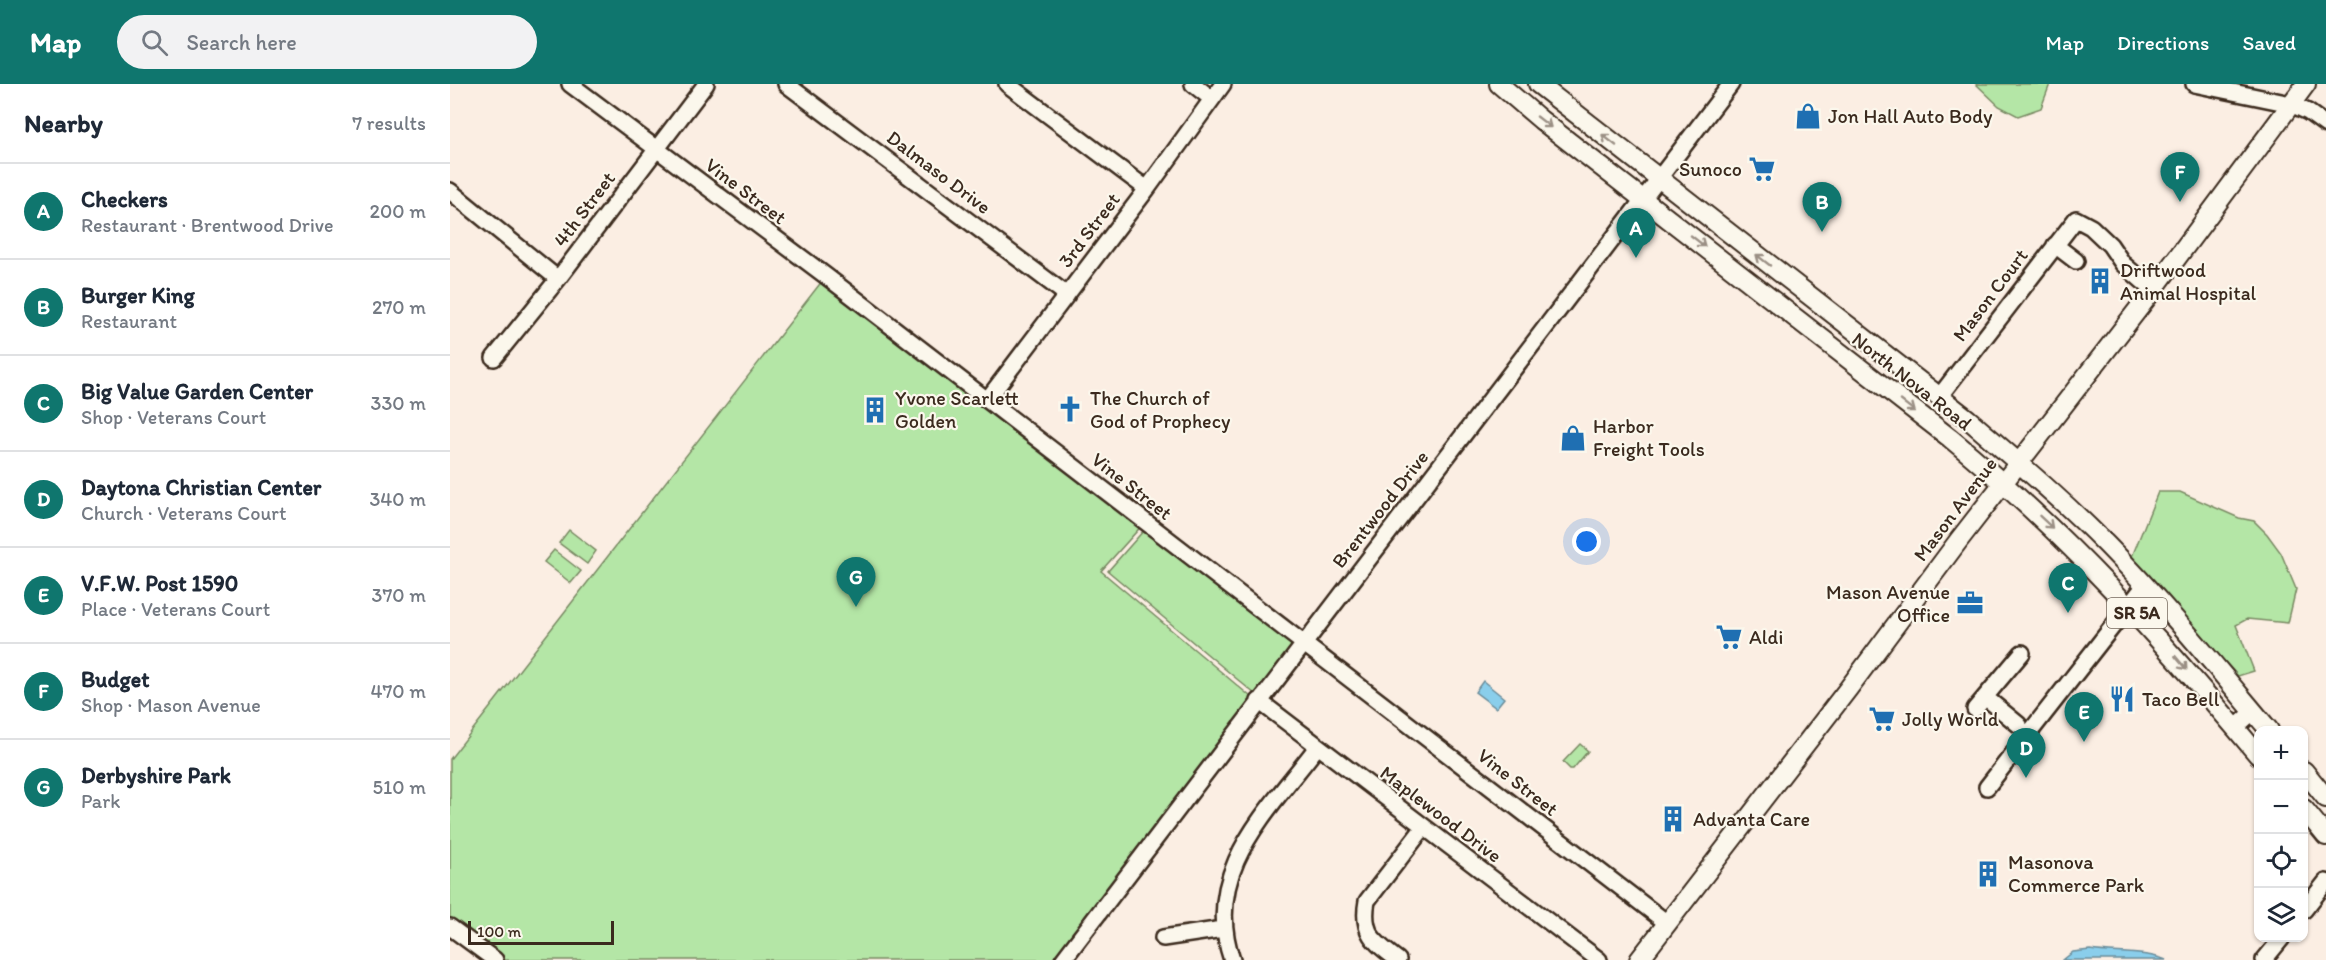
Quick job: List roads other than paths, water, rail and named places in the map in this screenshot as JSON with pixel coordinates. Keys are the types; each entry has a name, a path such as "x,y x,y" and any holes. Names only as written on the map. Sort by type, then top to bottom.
{"main road":[{"name":"North Nova Road","path":"1499,84 1541,120 1950,438 2003,482 2074,548 2129,605 2254,749"},
{"name":"North Nova Road","path":"1539,84 2019,462 2075,513 2145,585 2265,726"},
{"name":"Mason Avenue","path":"1639,960 1848,689 2003,482 2154,290 2306,84"},
{"path":"1758,288 1774,286 1809,296"},
{"path":"2308,776 2326,798"},
{"path":"2308,814 2326,836"}],"street":[{"name":"Vine Street","path":"570,84 987,400 1667,923"},
{"name":"4th Street","path":"494,358 558,279 706,84"},
{"name":"Dalmaso Drive","path":"786,84 1067,295"},
{"path":"1007,84 1147,189"},
{"path":"1193,84 1212,99"},
{"name":"3rd Street","path":"987,400 1147,189 1223,84"},
{"name":"Brentwood Drive","path":"1063,960 1731,84"},
{"path":"2194,84 2290,104 2308,112 2326,125"},
{"path":"450,191 558,279"},
{"name":"Mason Court","path":"1939,397 2076,219 2091,227 2110,245 2123,264 2154,290"},
{"path":"2055,245 2076,261"},
{"path":"1987,787 2145,585"},
{"path":"2019,725 1980,703 2022,653"},
{"name":"Maplewood Drive","path":"1259,701 1599,960"},
{"path":"2235,728 2253,712"},
{"path":"1232,960 1223,929 1227,882 1234,861 1248,837 1317,747"},
{"path":"1398,960 1375,943 1367,929 1364,915 1367,901 1424,827"},
{"path":"2308,905 2326,882"},
{"path":"450,927 495,960"},
{"path":"1163,938 1223,929"},
{"path":"2264,960 2279,942"}],"water":[{"path":"1483,681 1504,698 1496,708 1475,692"},
{"path":"2090,950 2139,954 2166,960 2063,960 2073,952"}],"place":[{"name":"Jon Hall Auto Body","path":"1808,116"},
{"name":"Sunoco","path":"1762,169"},
{"name":"Budget","path":"2180,202"},
{"name":"Burger King","path":"1822,232"},
{"name":"Checkers","path":"1636,258"},
{"name":"Driftwood Animal Hospital","path":"2100,281"},
{"name":"The Church of God of Prophecy","path":"1070,409"},
{"name":"Yvone Scarlett Golden","path":"875,410"},
{"name":"Harbor Freight Tools","path":"1573,438"},
{"name":"Mason Avenue Office","path":"1970,603"},
{"name":"Derbyshire Park","path":"856,607"},
{"name":"Big Value Garden Center","path":"2068,613"},
{"name":"Aldi","path":"1729,637"},
{"name":"Taco Bell","path":"2122,699"},
{"name":"Jolly World","path":"1882,719"},
{"name":"V.F.W. Post 1590","path":"2084,742"},
{"name":"Daytona Christian Center","path":"2026,778"},
{"name":"Advanta Care","path":"1673,819"},
{"name":"Masonova Commerce Park","path":"1988,874"}]}
